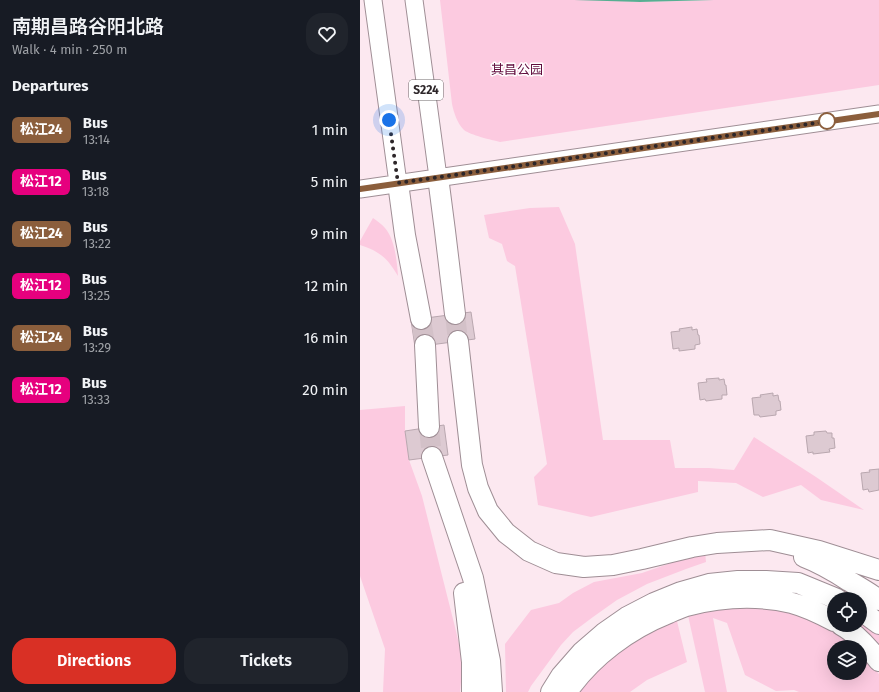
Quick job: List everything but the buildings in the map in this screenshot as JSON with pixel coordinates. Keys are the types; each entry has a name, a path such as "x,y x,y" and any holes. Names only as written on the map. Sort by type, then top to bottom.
{"highway":[{"path":"438,177 455,314"},
{"path":"398,183 405,235 421,319"},
{"path":"458,341 472,465 478,488 488,511 506,533 529,551 556,563 584,567 613,565 642,560 692,547 717,543 770,540 840,557 879,570"},
{"path":"425,345 429,427"},
{"path":"472,692 472,662 462,579 432,457 473,578 490,661 492,692"},
{"path":"742,541 792,552 816,561 879,600"},
{"path":"551,692 561,676 582,652 604,633 627,617 647,606 681,592 709,584 738,581 766,581 798,583 827,595"},
{"path":"568,692 592,662 611,646 633,630 685,606 739,598 766,599 793,603 827,618"},
{"path":"867,615 879,624"},
{"path":"851,632 869,648 879,661"}],"main road":[{"name":"S224","path":"414,1 438,177"},
{"path":"374,5 398,183"},
{"path":"360,189 879,114"}],"green space":[{"name":"其昌公园","path":"440,0 606,0 640,2 714,0 879,0 879,85 500,142 467,132 459,124 456,118 452,104"},
{"path":"559,207 575,244 603,440 670,440 675,468 734,470 754,437 864,510 821,500 801,485 763,497 736,483 698,481 698,492 591,517 538,505 534,477 547,464 515,266 507,261 502,244 489,238 484,215 530,208"},
{"path":"373,218 384,227 391,238 395,251 398,276 383,256 360,245 360,241"},
{"path":"405,406 405,431 409,460 422,496 462,657 460,692 383,692 385,649 360,576 360,410"},
{"path":"705,551 706,562 647,584 617,600 573,632 561,645 528,692 506,692 505,644 531,610 559,603 573,593 594,582 642,573 689,555"},
{"path":"711,606 787,606 827,625 827,632 837,632 847,640 827,640 827,680 867,680 867,661 879,674 879,692 776,691 745,675 727,623 713,618 727,692 705,692 687,611"},
{"path":"676,617 687,662 647,680 630,692 573,692 598,663"},
{"path":"867,621 879,630 879,649 865,632 867,632"}],"shaded area":[{"path":"574,0 714,0 640,2"}],"tunnel":[{"path":"455,314 458,341"},
{"path":"421,319 425,345"},
{"path":"429,427 432,457"}],"bus line":[{"name":"松江24","path":"360,189 879,114"}],"route":[{"path":"389,120 398,183 830,121 827,121"}]}
